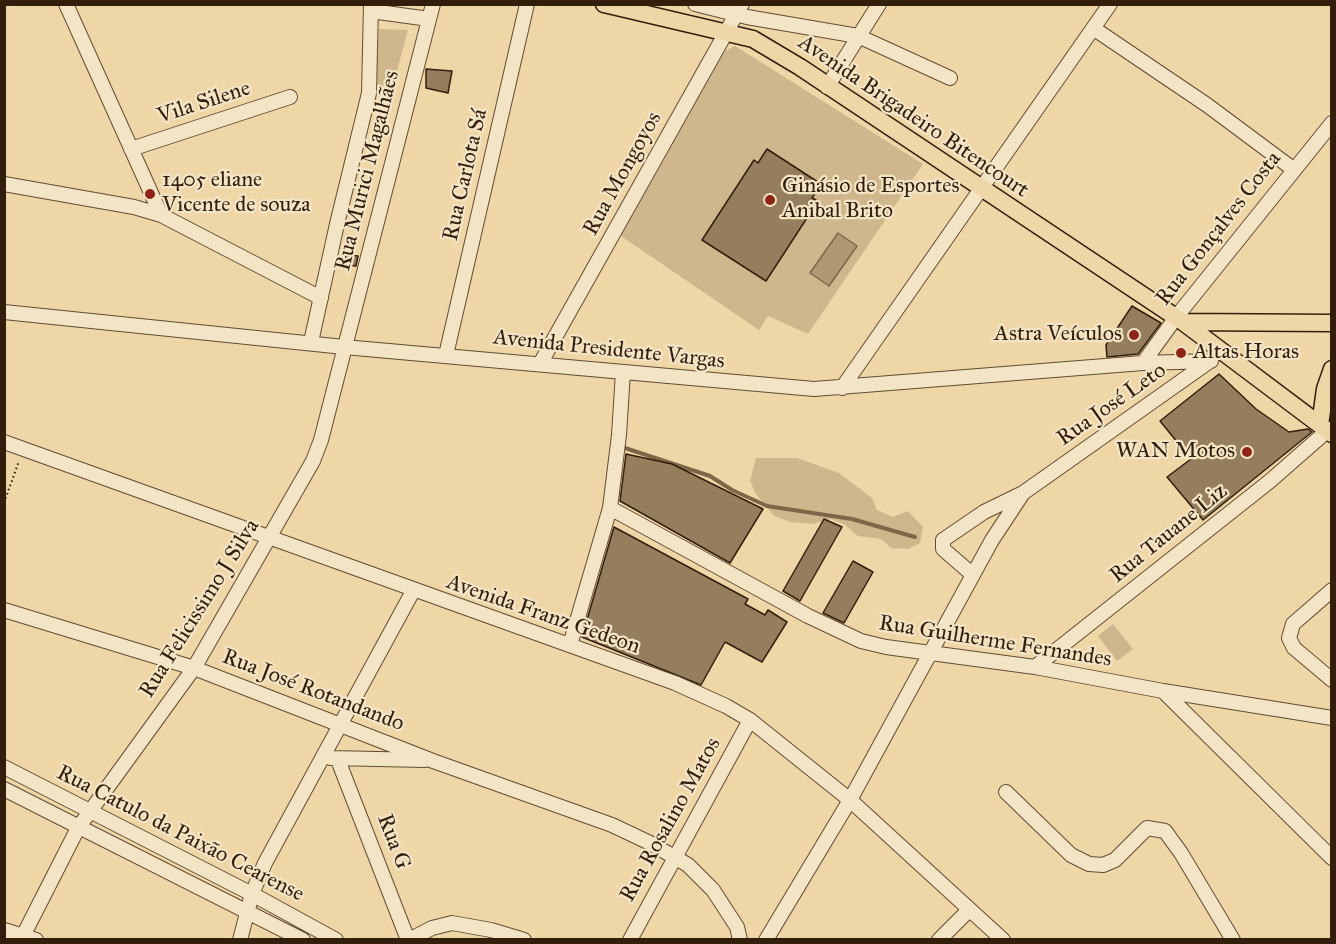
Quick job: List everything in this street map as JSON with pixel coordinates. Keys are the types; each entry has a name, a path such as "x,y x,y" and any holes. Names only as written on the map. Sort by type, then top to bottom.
{"main road":[{"name":"Avenida Brigadeiro Bitencourt","path":"604,4 753,39 1179,320 1218,356 1326,430"},
{"path":"1179,320 1332,323"},
{"path":"1326,430 1325,389 1332,369"}],"street":[{"path":"66,4 161,215"},
{"name":"Rua Murici Magalhães","path":"344,348 433,4"},
{"name":"Rua Carlota Sá","path":"446,355 527,4"},
{"path":"696,4 740,9 858,36 950,78"},
{"path":"827,87 879,4"},
{"path":"842,388 1110,4"},
{"path":"371,8 429,20"},
{"name":"Rua Murici Magalhães","path":"311,342 369,93 371,8"},
{"name":"Rua Mongoyos","path":"540,364 740,9"},
{"path":"1093,28 1207,105 1293,169"},
{"name":"Vila Silene","path":"131,149 290,97"},
{"name":"Rua Gonçalves Costa","path":"1143,363 1179,320 1293,169 1332,123"},
{"path":"4,184 134,207 161,215 321,298"},
{"name":"Avenida Presidente Vargas","path":"4,312 311,342 344,348 446,355 779,387 842,388 1218,356"},
{"name":"Rua Felicissimo J Silva","path":"27,938 78,828 194,668 313,461 321,440 344,348"},
{"name":"Rua José Leto","path":"973,575 942,549 944,540 984,512 1023,493 1218,356"},
{"path":"570,645 610,508 624,372"},
{"name":"Rua Tauane Liz","path":"1035,667 1270,481 1326,430"},
{"name":"Avenida Franz Gedeon","path":"4,442 271,536 413,591 675,683 726,706 750,720 850,800 1003,939"},
{"name":"Rua José Leto","path":"766,939 850,800 973,575 1023,493"},
{"name":"Rua Guilherme Fernandes","path":"610,508 808,616 861,641 1035,667 1163,691 1332,718"},
{"path":"1332,590 1293,624 1289,638 1294,648 1332,680"},
{"path":"240,939 252,894 265,863 413,591"},
{"name":"Rua José Rotandando","path":"4,610 194,668 433,760 572,809 676,857 713,890 737,927 740,939"},
{"path":"1163,691 1332,858"},
{"name":"Rua Rosalino Matos","path":"630,939 750,720"},
{"name":"Rua José Rotandando","path":"322,757 338,760 433,760"},
{"name":"Rua G","path":"338,760 409,939"},
{"name":"Rua Catulo da Paixão Cearense","path":"4,767 336,939"},
{"name":"Rua Catulo da Paixão Cearense","path":"4,789 303,939"},
{"path":"1006,792 1071,855 1089,864 1103,865 1115,860 1147,828 1165,831 1182,853 1233,939"},
{"path":"939,939 969,910"},
{"path":"409,939 432,928 452,923 524,939"},
{"path":"4,930 27,938"}],"path":[{"path":"4,503 24,449"}],"shaded area":[{"path":"379,29 408,30 392,89 375,83"},
{"name":"Ginásio de Esportes Anibal Brito","path":"735,46 923,164 808,334 768,316 759,330 621,236 725,51"},
{"path":"838,233 857,246 829,286 810,273"},
{"path":"756,458 797,458 839,473 872,498 877,510 893,517 908,511 923,527 920,543 908,549 891,548 881,539 858,536 845,525 831,519 812,524 791,522 774,516 756,494 750,481"},
{"path":"1113,624 1133,649 1117,661 1098,636"}],"building":[{"path":"426,69 452,71 448,93 426,88"},
{"path":"767,149 821,184 812,198 818,201 766,281 702,240 754,160 758,163"},
{"path":"346,255 358,256 356,266 345,265"},
{"name":"Astra Veículos","path":"1132,306 1161,323 1138,354 1107,357 1106,345"},
{"name":"WAN Motos","path":"1219,374 1256,409 1289,432 1308,429 1312,432 1203,520 1167,477 1191,459 1160,421"},
{"path":"626,454 672,464 763,509 730,563 620,501"},
{"path":"824,519 842,527 800,601 783,591"},
{"path":"614,527 748,599 745,604 765,615 768,610 787,622 762,662 725,642 701,685 582,637"},
{"path":"853,561 873,572 844,623 823,613"}],"waterway":[{"path":"625,448 710,476 732,490 767,506 852,519 915,537"}],"place":[{"name":"1405 eliane Vicente de souza","path":"150,194"},
{"name":"Ginásio de Esportes Anibal Brito","path":"770,200"},
{"name":"Astra Veículos","path":"1134,335"},
{"name":"Altas Horas","path":"1181,353"},
{"name":"WAN Motos","path":"1247,452"}]}
